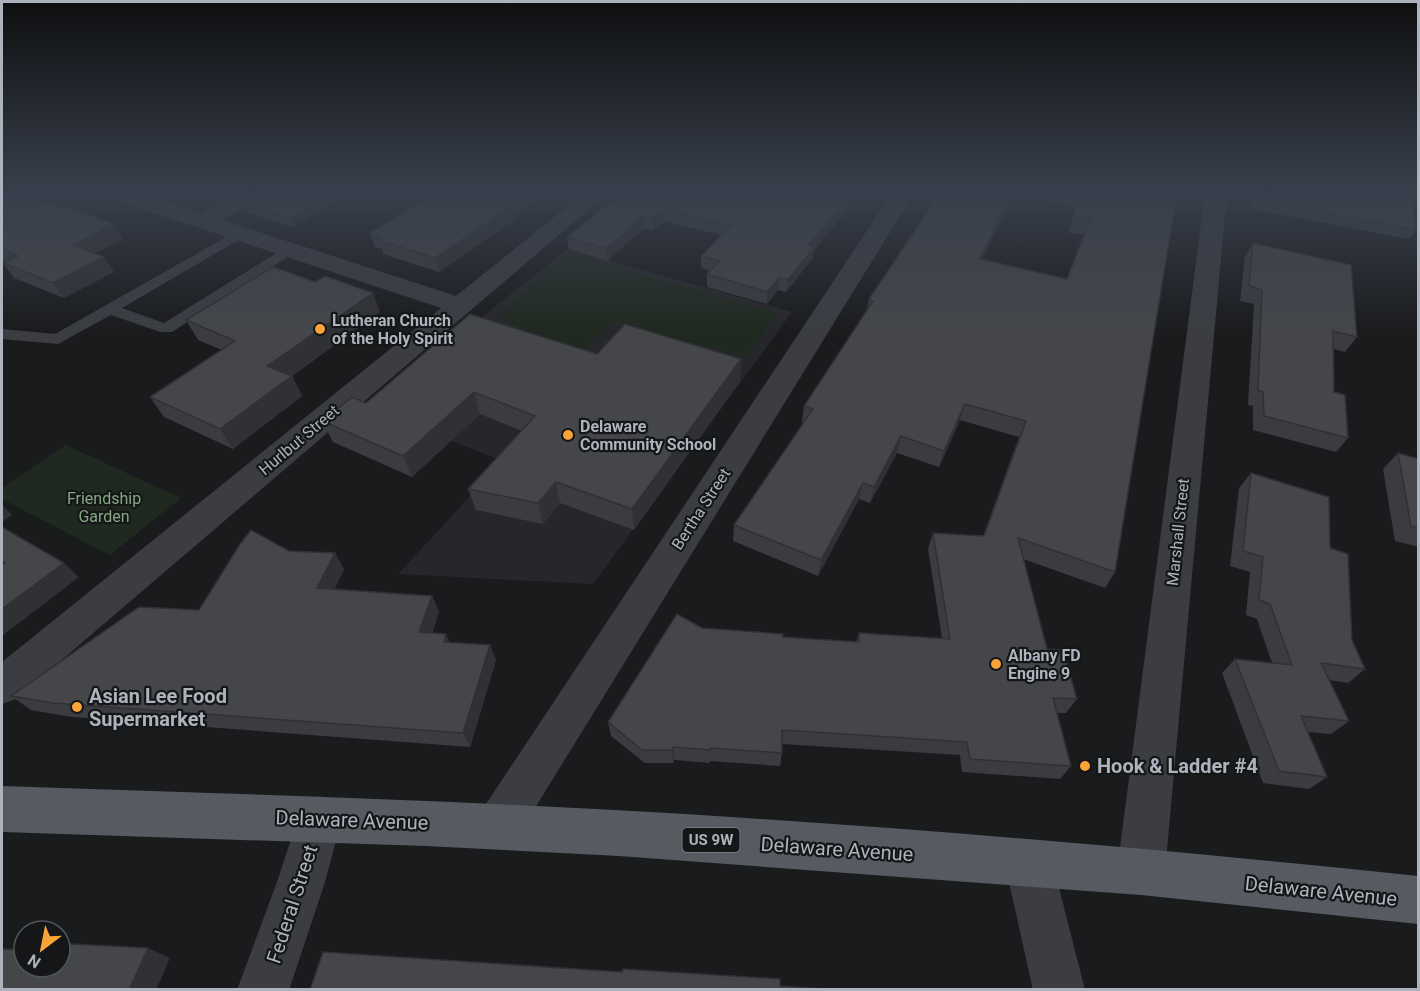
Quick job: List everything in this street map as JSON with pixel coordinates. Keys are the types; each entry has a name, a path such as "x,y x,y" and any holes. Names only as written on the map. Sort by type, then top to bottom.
{"main road":[{"name":"Delaware Avenue","path":"2,809 498,826 1141,871 1419,900"}],"street":[{"path":"264,239 461,306"},
{"name":"Hurlbut Street","path":"2,686 541,239"},
{"name":"Bertha Street","path":"498,826 873,239"},
{"name":"Marshall Street","path":"1141,871 1211,239"},
{"name":"Federal Street","path":"263,990 301,882 319,819"},
{"path":"1029,864 1059,990"}],"lane":[{"path":"2,334 58,339 230,239"},
{"path":"110,309 166,329 293,249"}],"shaded area":[{"name":"Delaware Community School","path":"568,249 792,312 593,584 398,574 503,461 366,408"}],"green space":[{"path":"566,253 777,313 746,358 617,321 579,350 497,318"},
{"name":"Friendship Garden","path":"66,445 181,498 110,555 2,499 2,488"}],"building":[{"path":"2,239 84,239 73,245 104,257 53,283 3,263 18,256 2,249"},
{"path":"379,239 463,239 435,258"},
{"path":"574,239 617,239 606,249"},
{"path":"718,239 814,239 808,246 814,247 788,280 779,278 767,292 707,274 720,261 701,256"},
{"path":"909,239 989,239 980,259 1067,279 1082,239 1169,239 1115,572 1018,538 1047,649 1063,650 1077,699 1053,698 1071,766 970,759 967,742 782,730 782,753 673,747 672,750 642,750 608,722 677,614 702,628 783,634 783,637 859,642 859,633 950,639 933,533 984,536 1026,421 965,404 944,451 901,436 874,487 863,483 821,560 734,525 813,409 804,406 873,301 869,299"},
{"path":"1253,243 1351,265 1357,337 1333,331 1334,392 1345,395 1348,438 1264,416 1263,392 1258,390 1262,290 1249,286"},
{"path":"273,267 315,282 325,276 373,293 267,366 292,376 220,429 150,397 235,341 186,320"},
{"name":"Delaware Community School","path":"470,314 597,354 625,324 741,359 632,509 556,482 538,503 468,489 535,416 474,392 403,456 322,421 352,397 366,403"},
{"path":"1398,453 1419,459 1419,528 1411,526"},
{"path":"1251,473 1329,497 1330,548 1348,554 1352,640 1365,669 1321,663 1349,721 1301,716 1327,777 1279,771 1235,659 1292,665 1270,604 1259,600 1263,557 1243,551"},
{"path":"2,527 64,563 2,609 2,566 5,563 2,561"},
{"path":"251,530 289,551 335,553 317,588 432,596 419,632 446,634 444,642 490,645 463,733 53,703 11,696 139,607 199,610"},
{"path":"72,944 148,948 129,990 2,990 2,949 12,949 12,979 72,979"},
{"path":"323,952 622,972 623,969 780,979 780,986 843,990 310,990"}],"place":[{"name":"Lutheran Church of the Holy Spirit","path":"320,329"},
{"name":"Delaware Community School","path":"568,435"},
{"name":"Albany FD Engine 9","path":"996,664"},
{"name":"Asian Lee Food Supermarket","path":"77,707"},
{"name":"Hook & Ladder #4","path":"1085,766"}]}
